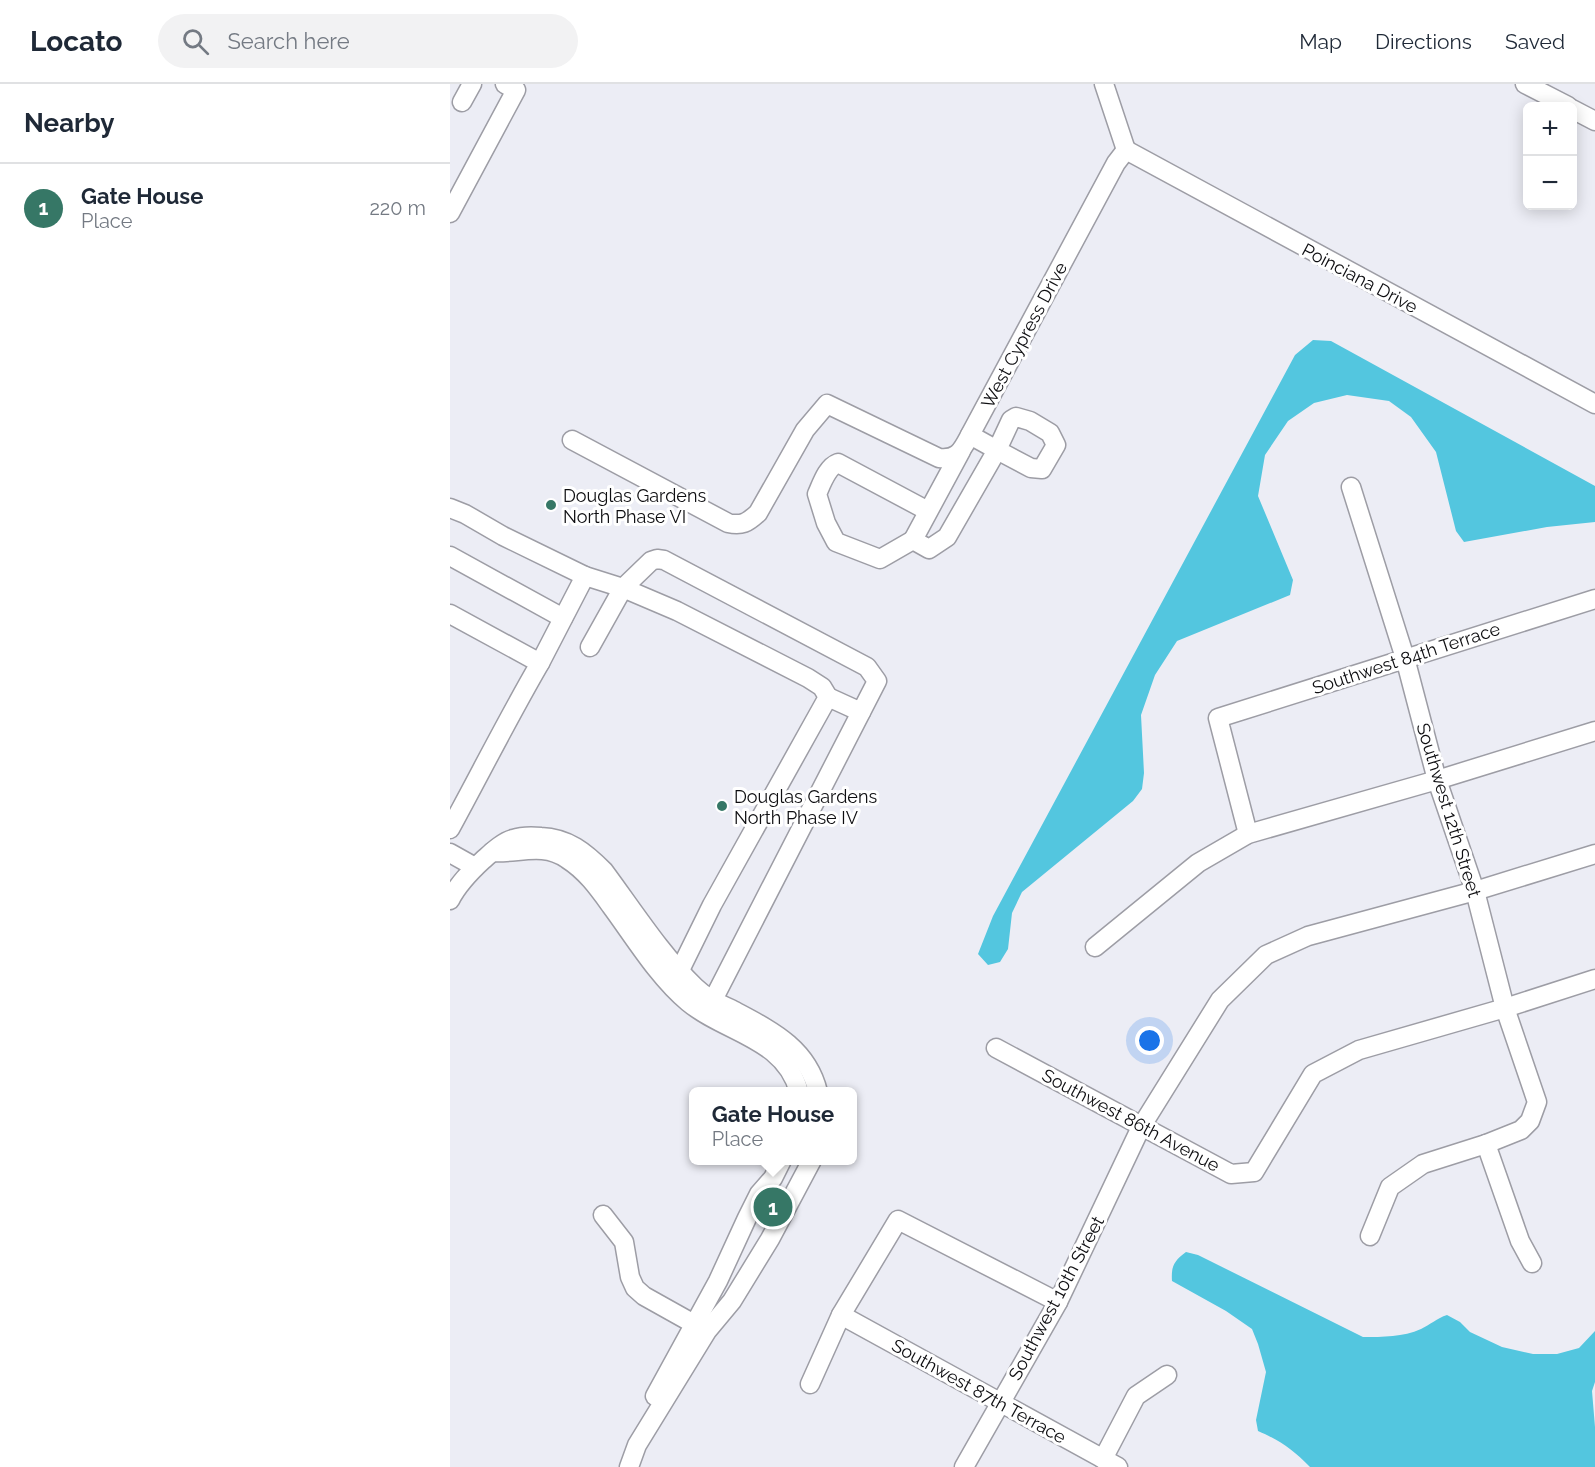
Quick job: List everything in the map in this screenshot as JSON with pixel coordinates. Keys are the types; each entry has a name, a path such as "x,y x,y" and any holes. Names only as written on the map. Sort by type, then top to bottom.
{"street":[{"path":"462,102 472,84"},
{"path":"1104,84 1125,150"},
{"path":"1525,84 1560,102"},
{"path":"450,213 511,87"},
{"path":"1577,112 1595,121"},
{"name":"Poinciana Drive","path":"1125,150 1595,404"},
{"name":"West Cypress Drive","path":"913,540 1125,150"},
{"path":"572,441 728,524 739,526 750,521 758,513 805,430 827,404 939,458 952,458 965,443 997,450 947,537 929,549 913,540 880,559 836,542 826,523 817,494 831,466 838,463 928,511"},
{"name":"Southwest 12th Street","path":"1351,487 1405,658 1437,780 1474,891 1505,1008 1537,1102 1530,1121 1521,1130 1486,1144"},
{"path":"450,508 585,576 623,588 677,611 808,678 822,687 828,697 861,712"},
{"path":"450,556 563,618"},
{"path":"590,647 623,588 651,561 657,559 664,560 867,668 877,681 713,1000"},
{"path":"450,829 585,576"},
{"name":"Southwest 84th Terrace","path":"1248,834 1218,718 1595,599"},
{"path":"450,615 540,663"},
{"path":"673,975 828,697"},
{"path":"1095,947 1198,863 1248,834 1437,780 1595,731"},
{"path":"450,900 456,889 475,867 492,852 507,853 548,844 592,881 673,975 688,1002 701,1012 773,1051 789,1056 813,1075 817,1087"},
{"path":"450,853 475,867"},
{"name":"Southwest 10th Street","path":"964,1467 1058,1302 1141,1127 1220,1000 1266,955 1308,936 1474,891 1595,854"},
{"path":"673,975 713,1000 783,1038 789,1056 790,1070 797,1087"},
{"name":"Southwest 86th Avenue","path":"996,1048 1231,1174 1254,1172 1313,1074 1359,1050 1505,1008 1595,979"},
{"path":"1370,1236 1390,1187 1424,1164 1486,1144 1520,1241 1532,1263"},
{"path":"629,1467 638,1445 701,1328 718,1281 743,1226 759,1194 773,1178 780,1165"},
{"path":"617,1467 630,1442 701,1328 732,1301 770,1239 810,1165"},
{"path":"773,1178 797,1189"},
{"path":"603,1215 624,1242 634,1288 701,1328"},
{"path":"810,1384 841,1316 898,1220 1058,1302"},
{"path":"743,1226 770,1239"},
{"name":"Southwest 87th Terrace","path":"841,1316 1110,1463"},
{"path":"1110,1463 1136,1396 1167,1375"}],"water":[{"path":"1313,340 1331,341 1595,486 1595,522 1547,527 1464,542 1456,531 1436,452 1411,417 1389,401 1347,395 1314,403 1288,421 1265,455 1258,496 1293,580 1290,595 1177,641 1155,675 1141,715 1144,773 1142,789 1133,801 1022,892 1012,913 1008,949 1000,962 988,965 978,954 993,916 1295,355"},
{"path":"1186,1252 1198,1255 1363,1337 1407,1334 1447,1315 1460,1322 1470,1332 1502,1347 1533,1354 1557,1354 1579,1348 1595,1331 1595,1382 1592,1391 1595,1467 1310,1467 1286,1446 1258,1431 1256,1420 1266,1372 1252,1329 1226,1311 1172,1281 1174,1264"}],"place":[{"name":"Douglas Gardens North Phase VI","path":"551,505"},
{"name":"Douglas Gardens North Phase IV","path":"722,806"},
{"name":"Gate House","path":"773,1207"}]}
